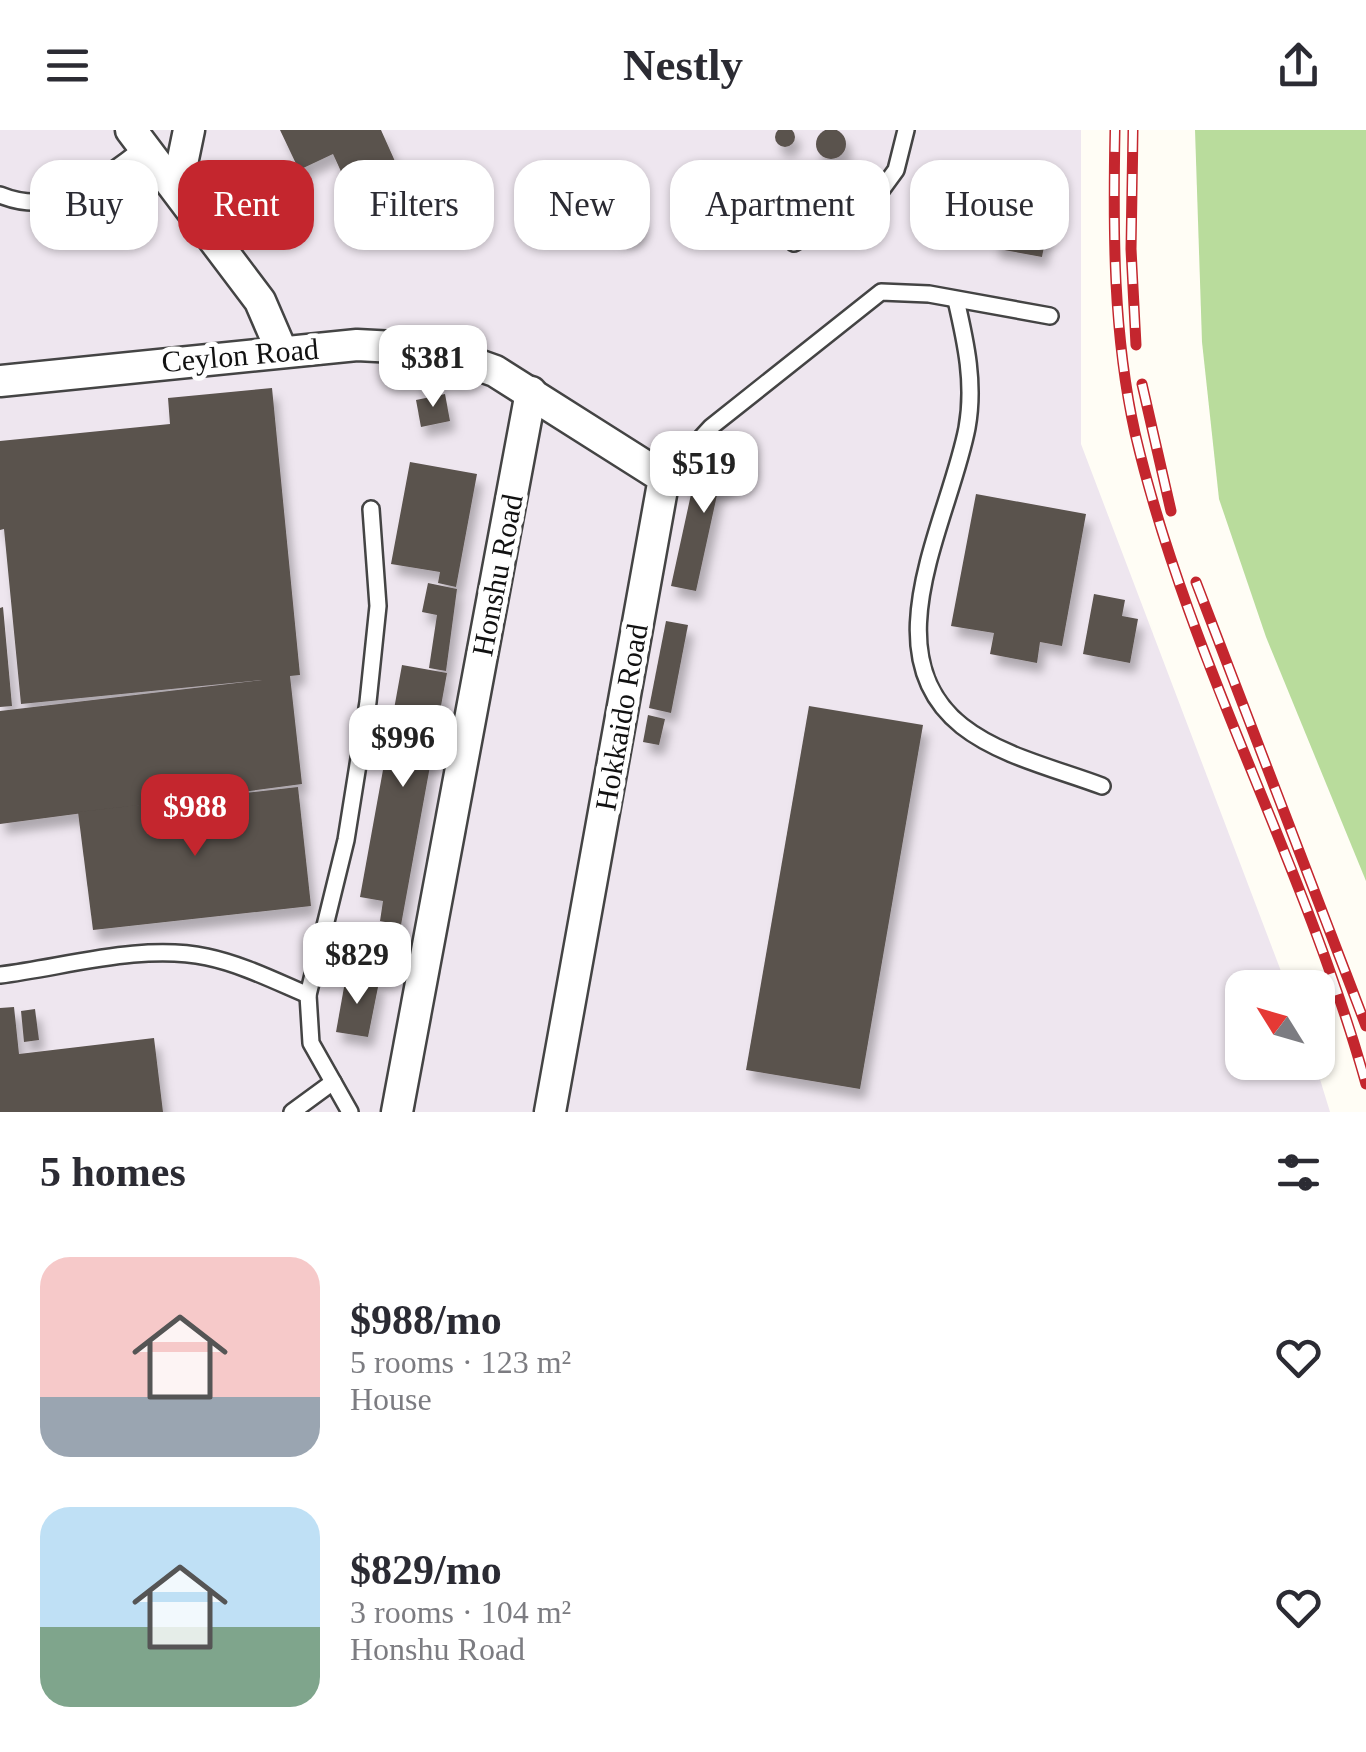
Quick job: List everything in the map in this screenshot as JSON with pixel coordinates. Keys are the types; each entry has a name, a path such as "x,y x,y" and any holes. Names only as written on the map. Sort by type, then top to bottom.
{"street":[{"path":"177,188 189,130"},
{"path":"138,138 260,301 282,352"},
{"name":"Ceylon Road","path":"0,381 357,345 433,349 467,357 531,392"},
{"path":"531,392 664,478"},
{"name":"Honshu Road","path":"396,1112 531,392"},
{"name":"Hokkaido Road","path":"550,1112 664,478"}],"lane":[{"path":"890,178 896,170 906,130"},
{"path":"0,195 36,204 55,202 92,186 138,138"},
{"path":"664,478 711,428 868,300 897,290 1050,316"},
{"path":"956,300 969,354 968,426 922,601 916,640 920,668 928,690 966,729 1102,786"},
{"path":"350,1112 311,1043 308,995 346,840 372,671 378,606 371,509"},
{"path":"0,976 186,954 243,968 308,995"},
{"path":"292,1112 333,1082"}],"shaded area":[{"path":"0,130 1081,130 1081,444 1281,970 1225,970 1225,1080 1320,1080 1330,1112 0,1112"}],"green space":[{"path":"1195,130 1366,130 1366,881 1266,637 1219,499 1202,342"}],"building":[{"path":"785,127 795,137 785,147 775,137"},
{"path":"831,129 842,133 846,144 842,155 831,159 820,155 816,144 820,133"},
{"path":"280,130 381,130 394,160 336,160 333,154 314,163 294,160"},
{"path":"1004,250 1043,250 1042,257"},
{"path":"272,388 300,675 290,676 302,784 0,824 0,711 262,680 21,704 4,529 0,530 0,441 170,424 168,398"},
{"path":"445,394 450,421 421,427 416,400"},
{"path":"732,446 750,465 717,495 696,591 671,586 695,476"},
{"path":"410,462 477,474 456,587 438,583 440,572 391,564"},
{"path":"976,494 1086,514 1062,646 1040,642 1037,663 990,654 994,633 951,626"},
{"path":"428,583 457,589 446,671 429,668 437,615 422,612"},
{"path":"1094,594 1125,600 1122,616 1138,619 1130,663 1083,654"},
{"path":"3,607 12,706 0,707 0,608"},
{"path":"666,621 688,625 671,713 649,708"},
{"path":"402,665 447,673 401,925 380,921 383,901 360,897"},
{"path":"809,706 923,725 860,1089 746,1070"},
{"path":"648,715 665,719 659,745 643,742"},
{"path":"298,787 311,906 93,930 78,812"},
{"path":"356,933 400,939 398,954 390,953 387,973 351,969"},
{"path":"346,976 379,982 368,1037 336,1032"},
{"path":"14,1007 19,1054 154,1038 163,1112 0,1112 0,1008"},
{"path":"35,1009 39,1040 24,1042 21,1011"}],"railway":[{"path":"1115,130 1118,320 1135,433 1184,598 1311,920 1366,1084"},
{"path":"1133,130 1131,249 1136,345"},
{"path":"1142,384 1171,511"},
{"path":"1196,582 1366,1026"}]}
